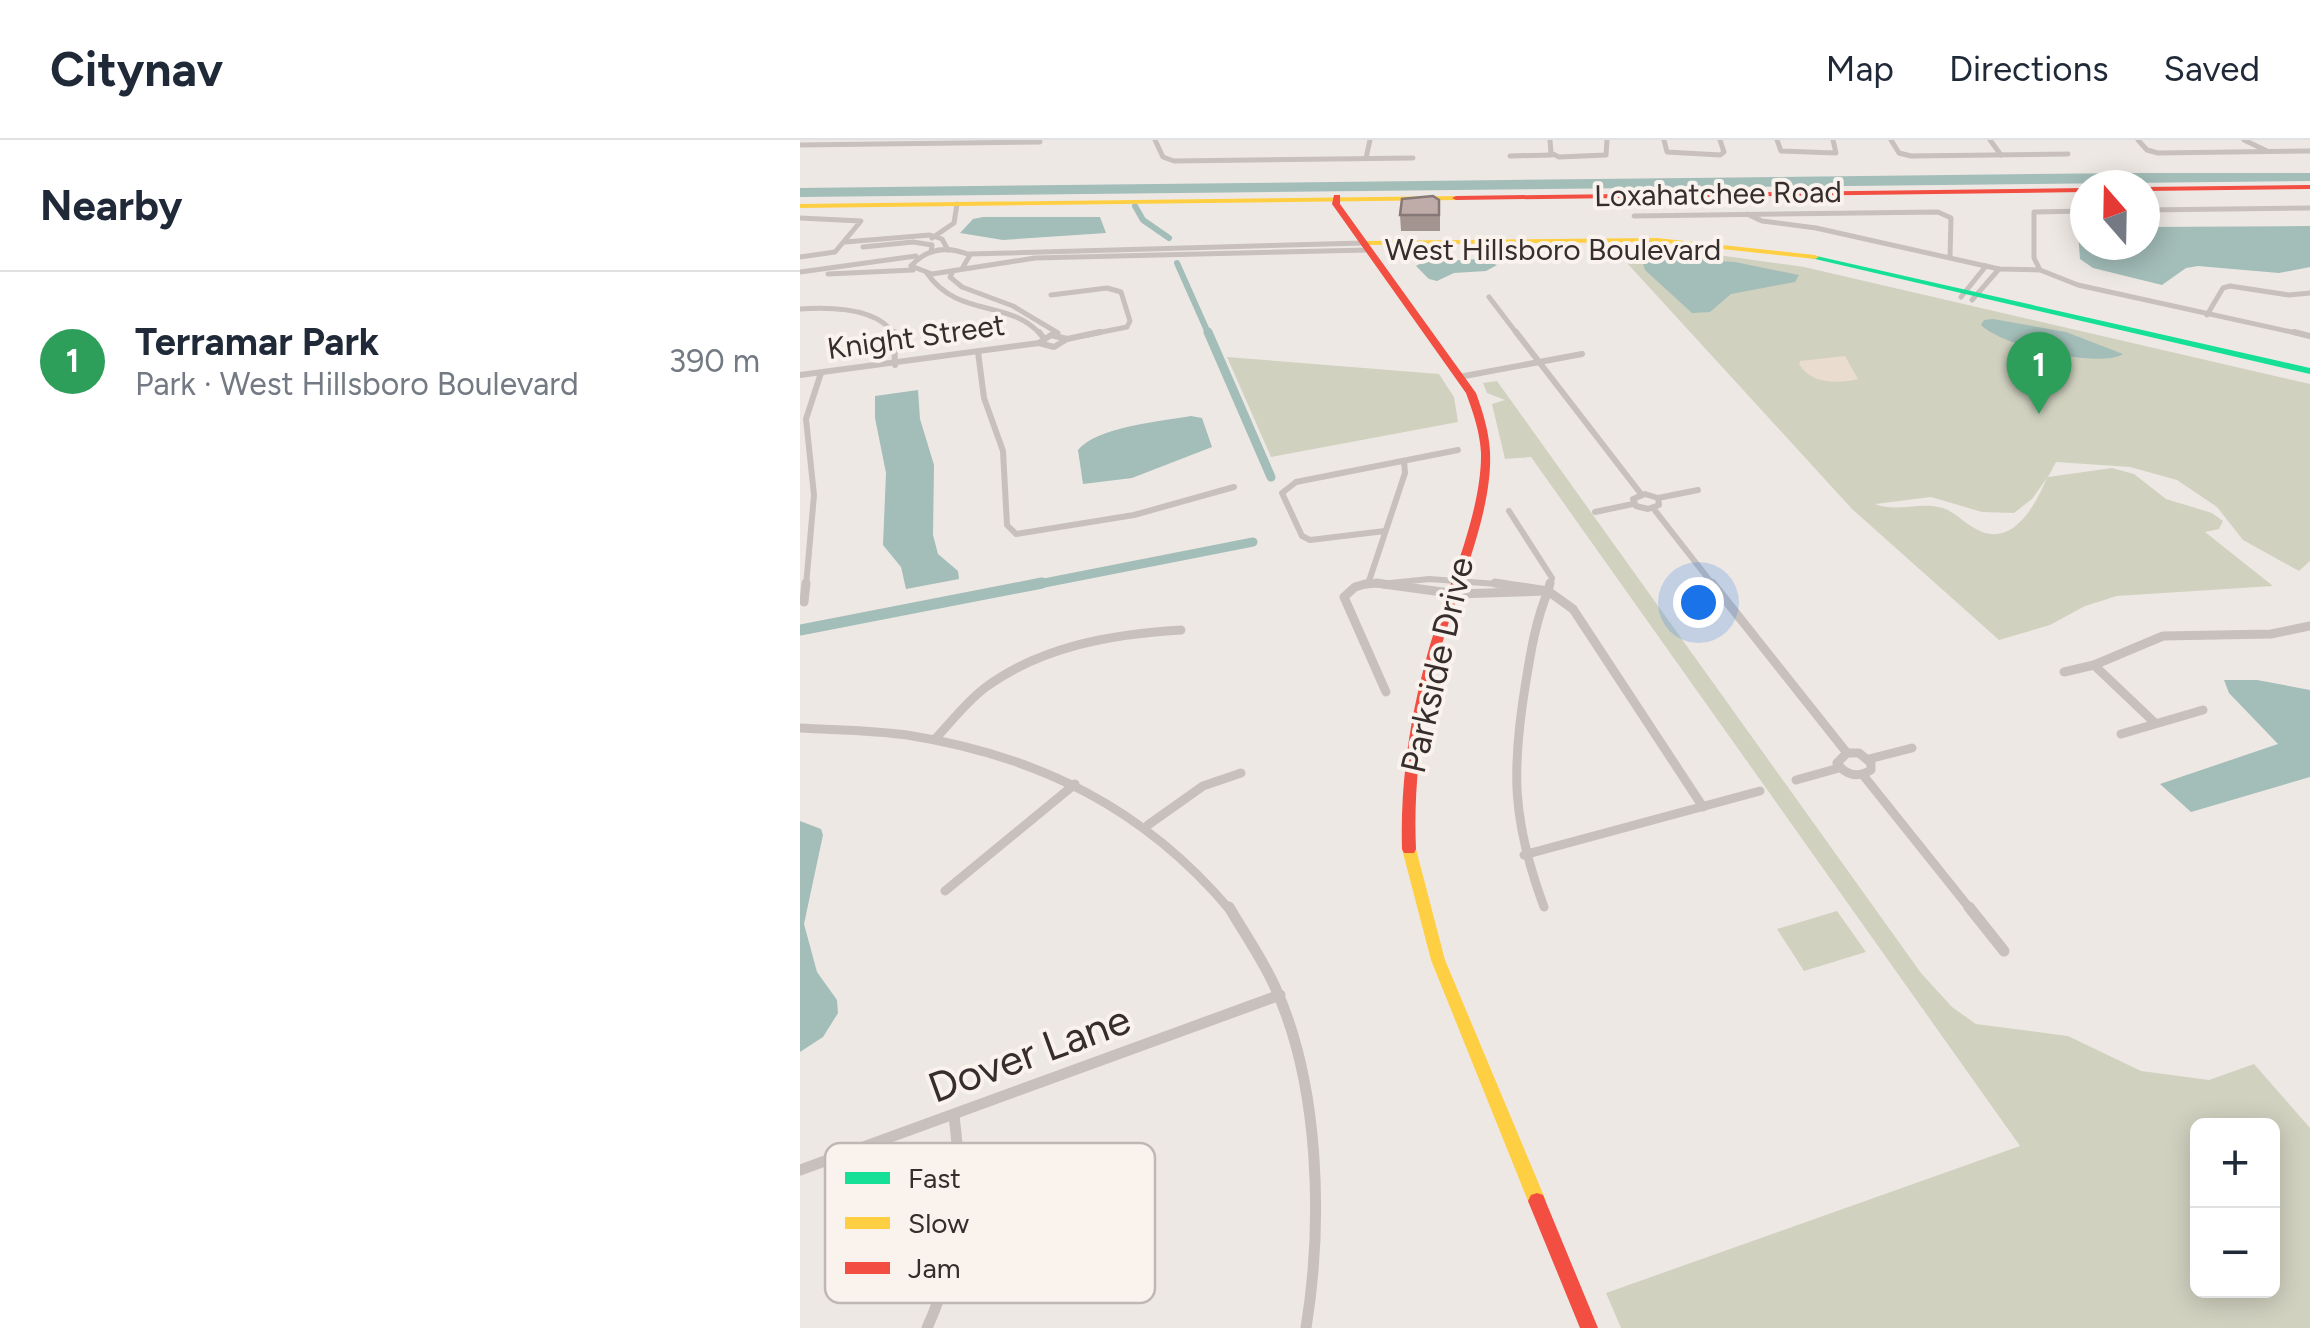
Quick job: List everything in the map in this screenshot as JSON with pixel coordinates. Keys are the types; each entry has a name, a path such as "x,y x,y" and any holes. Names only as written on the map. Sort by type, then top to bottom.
{"street":[{"path":"1156,140 1163,157 1174,161 1413,158"},
{"path":"1366,158 1370,140"},
{"path":"1550,140 1552,155"},
{"path":"1510,156 1604,156 1609,153 1607,140"},
{"path":"1664,140 1667,152 1676,156 1723,154 1720,140"},
{"path":"1777,140 1781,151 1792,154 1835,153 1838,150 1833,140"},
{"path":"1890,140 1905,155 2068,154"},
{"path":"1990,140 2001,155"},
{"path":"2138,140 2147,150 2158,153 2310,149"},
{"path":"2244,140 2270,152"},
{"path":"2303,141 2310,149"},
{"path":"800,144 1040,142"},
{"path":"2160,189 2310,187"},
{"name":"Loxahatchee Road","path":"800,204 2070,190"},
{"name":"Loxahatchee Road","path":"800,204 1341,198"},
{"name":"Parkside Drive","path":"1341,198 1366,246 1480,412 1486,448 1481,490 1412,752 1408,794 1411,852 1438,960 1589,1328"},
{"path":"842,245 930,239 954,224 957,204"},
{"path":"2160,210 2310,208"},
{"path":"2040,270 2034,258 2034,212 2070,211"},
{"path":"1747,214 1986,266 2040,270 2078,285 2310,336"},
{"path":"1784,214 1780,218 1787,224"},
{"path":"1634,216 1946,214 1951,218 1950,257"},
{"path":"800,218 859,219 861,223 830,254 800,257"},
{"name":"West Hillsboro Boulevard","path":"963,266 1084,256 1611,238 1712,242 1809,255 2310,379"},
{"path":"930,239 931,252"},
{"path":"800,274 914,270 927,273 954,270 971,259 969,254 930,239 842,245"},
{"name":"West Hillsboro Boulevard","path":"969,254 1366,246"},
{"path":"800,274 921,256 946,247"},
{"path":"914,270 912,263 921,256"},
{"path":"1969,295 1986,266"},
{"path":"1969,295 2000,268"},
{"path":"954,270 950,277 958,285 1013,306 1064,337"},
{"path":"927,273 943,294 1031,324 1041,340"},
{"path":"2207,316 2223,288 2230,286 2289,296 2310,293"},
{"name":"Knight Street","path":"800,375 895,365 1118,331 1129,325 1121,292 1107,288 1051,295"},
{"name":"West Hillsboro Boulevard","path":"1969,295 2310,371"},
{"path":"1489,297 1641,494 1658,498 1698,490"},
{"path":"800,309 844,309 888,326 896,335 895,365"},
{"path":"978,352 984,398 1003,451 1008,525 1016,534 1134,515 1234,487"},
{"path":"1459,377 1582,354"},
{"path":"804,602 814,495 805,432 808,408 821,373"},
{"path":"1385,530 1310,540 1302,536 1282,493 1287,486 1458,450"},
{"path":"1369,581 1405,473 1404,460"},
{"path":"1634,504 1633,499 1641,494"},
{"path":"1652,508 1660,502 1658,498"},
{"path":"1595,512 1634,504 1652,508 1847,753"},
{"path":"1509,511 1552,578 1538,614 1512,759 1512,792 1524,856 1544,907"},
{"path":"1386,692 1344,597 1352,586 1369,581 1548,591 1573,609 1703,807"},
{"path":"2064,672 2163,636 2271,634 2310,626"},
{"path":"936,738 985,688 1033,661 1114,637 1181,630"},
{"path":"2094,664 2155,724"},
{"path":"2121,734 2204,710"},
{"path":"800,728 936,738 1035,766 1148,825 1202,873 1231,908 1280,996 1305,1077 1315,1155 1315,1236 1306,1328"},
{"path":"1839,768 1838,759 1847,753 1859,753 1870,760 1912,748"},
{"path":"1796,780 1839,768 1864,775 1871,770 1870,760"},
{"path":"1148,825 1204,786 1240,773"},
{"path":"1864,775 2004,951"},
{"path":"945,891 1075,784"},
{"path":"1524,856 1760,791"},
{"name":"Dover Lane","path":"877,1143 1280,996"},
{"path":"954,1116 958,1143"},
{"name":"Dover Lane","path":"800,1170 825,1161"},
{"path":"927,1328 936,1303"}],"green space":[{"path":"1675,249 1804,267 2310,384 2310,561 2299,571 2243,540 2217,507 2177,480 2130,467 2056,462 2048,477 2112,468 2134,474 2166,499 2212,513 2223,521 2219,529 2205,532 2273,586 2117,596 2085,606 2050,625 1999,640 1852,509 1616,251","holes":["2047,478 2020,522 2001,533 1976,529 1943,508 1875,504 1931,497 1982,512 2014,513 2032,499"]},
{"path":"1227,357 1439,374 1454,397 1458,422 1271,457"},
{"path":"1497,381 1921,973 1952,1007 1976,1024 2068,1036 2141,1071 2209,1080 2254,1064 2310,1128 2310,1328 1621,1328 1606,1293 2020,1146 1531,457 1505,459 1492,404 1505,400 1487,393 1483,383"},
{"path":"1837,911 1866,952 1804,971 1777,929"}],"sand":[{"path":"1845,356 1858,379 1825,381 1810,375 1799,364 1800,361"}],"water":[{"path":"2160,173 2310,173 2310,181 2160,183"},
{"path":"2070,174 2070,184 800,197 800,188"},
{"path":"1100,217 1106,233 1003,240 960,233 973,219"},
{"path":"2310,226 2310,267 2279,273 2198,266 2186,268 2162,285 2093,268 2081,260 2160,260 2160,227"},
{"path":"1648,257 1735,262 1799,275 1795,282 1731,294 1710,312 1692,313 1645,270 1643,263"},
{"path":"1479,259 1497,265 1486,271 1454,273 1437,281 1429,279 1416,266 1423,262"},
{"path":"1984,320 2066,332 2123,354 2093,359 2050,353 2009,340 1981,325"},
{"path":"918,390 920,419 934,465 933,535 938,554 958,571 959,579 906,589 901,567 883,545 886,473 875,418 875,396"},
{"path":"1191,416 1202,418 1212,447 1132,478 1083,484 1078,450 1087,442 1130,426"},
{"path":"2224,680 2257,680 2310,690 2310,777 2191,812 2160,784 2278,744 2229,693"},
{"path":"800,821 821,829 823,835 804,924 817,972 837,1000 838,1013 823,1037 800,1052"}],"building":[{"path":"1433,196 1439,200 1439,215 1400,215 1402,199"}],"waterway":[{"path":"1135,206 1143,220 1169,238"},
{"path":"1177,263 1209,335"},
{"path":"1208,332 1271,477"},
{"path":"1029,586 1253,542"},
{"path":"800,630 1042,583"}],"traffic: fast":[{"path":"1815,257 2310,371"}],"traffic: slow":[{"path":"800,206 1456,198"},
{"path":"1364,243 1657,240 1815,257"},
{"path":"1409,849 1438,960 1537,1201"}],"traffic: jam":[{"path":"2160,189 2310,187"},
{"path":"1456,198 2070,190"},
{"path":"1337,197 1336,204 1471,393 1485,444 1484,475 1475,520 1434,652 1417,725 1408,799 1409,849"},
{"path":"1537,1201 1589,1328"}],"place":[{"name":"Terramar Park","path":"2039,414"}]}
